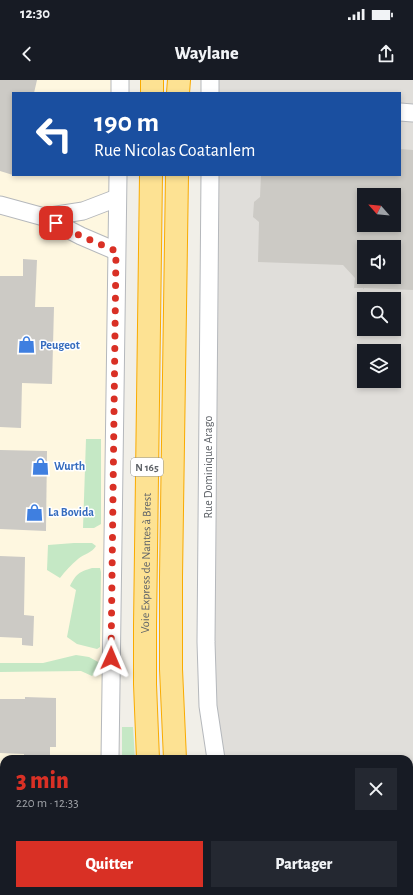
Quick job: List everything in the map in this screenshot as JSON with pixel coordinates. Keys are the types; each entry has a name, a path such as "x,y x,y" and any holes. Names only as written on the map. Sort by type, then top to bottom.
{"highway":[{"path":"152,80 152,92"},
{"path":"178,92 179,80"},
{"name":"Voie Express de Nantes à Brest","path":"148,755 145,684 145,626 151,176"},
{"name":"N 165","path":"174,755 171,577 177,176"}],"street":[{"path":"120,80 120,92"},
{"path":"210,80 210,92"},
{"path":"401,112 413,113"},
{"path":"110,755 118,176"},
{"name":"Rue Dominique Arago","path":"210,176 206,642 208,706 215,755"},
{"path":"44,216 83,211 118,198"},
{"path":"0,205 44,216 81,236 116,251"}],"shaded area":[{"path":"0,80 120,80 120,92 12,92 12,176 118,176 110,755 0,755"},
{"path":"210,80 413,80 413,755 216,755 210,176 401,176 401,92 210,92"}],"green space":[{"path":"86,439 101,439 101,524 94,528 83,528"},
{"path":"92,543 96,546 75,561 60,578 47,570 48,545"},
{"path":"92,568 100,568 101,572 100,647 97,649 77,644 67,637 76,590 70,586 78,574"},
{"path":"76,655 89,657 100,663 98,670 92,676 81,671 0,672 0,663 43,663"},
{"path":"122,727 133,727 135,755 122,755"}],"building":[{"path":"0,80 37,80 34,92 12,92 12,175 0,171"},
{"path":"401,149 413,150 413,290 354,288 355,278 343,265 258,262 259,222 253,217 254,202 260,197 261,176 401,176"},
{"name":"Peugeot","path":"23,259 37,260 35,307 54,307 52,384 22,383 21,428 0,427 0,276 23,276"},
{"path":"0,450 47,451 46,531 0,529"},
{"path":"0,556 25,557 24,615 34,616 33,646 22,645 22,638 0,637"},
{"path":"25,697 56,698 56,747 50,747 50,755 0,753 0,699 25,699"}],"place":[{"name":"Peugeot","path":"27,345"},
{"name":"Wurth","path":"41,466"},
{"name":"La Bovida","path":"35,512"}],"route":[{"path":"56,223 81,236 116,251 111,658"}]}
